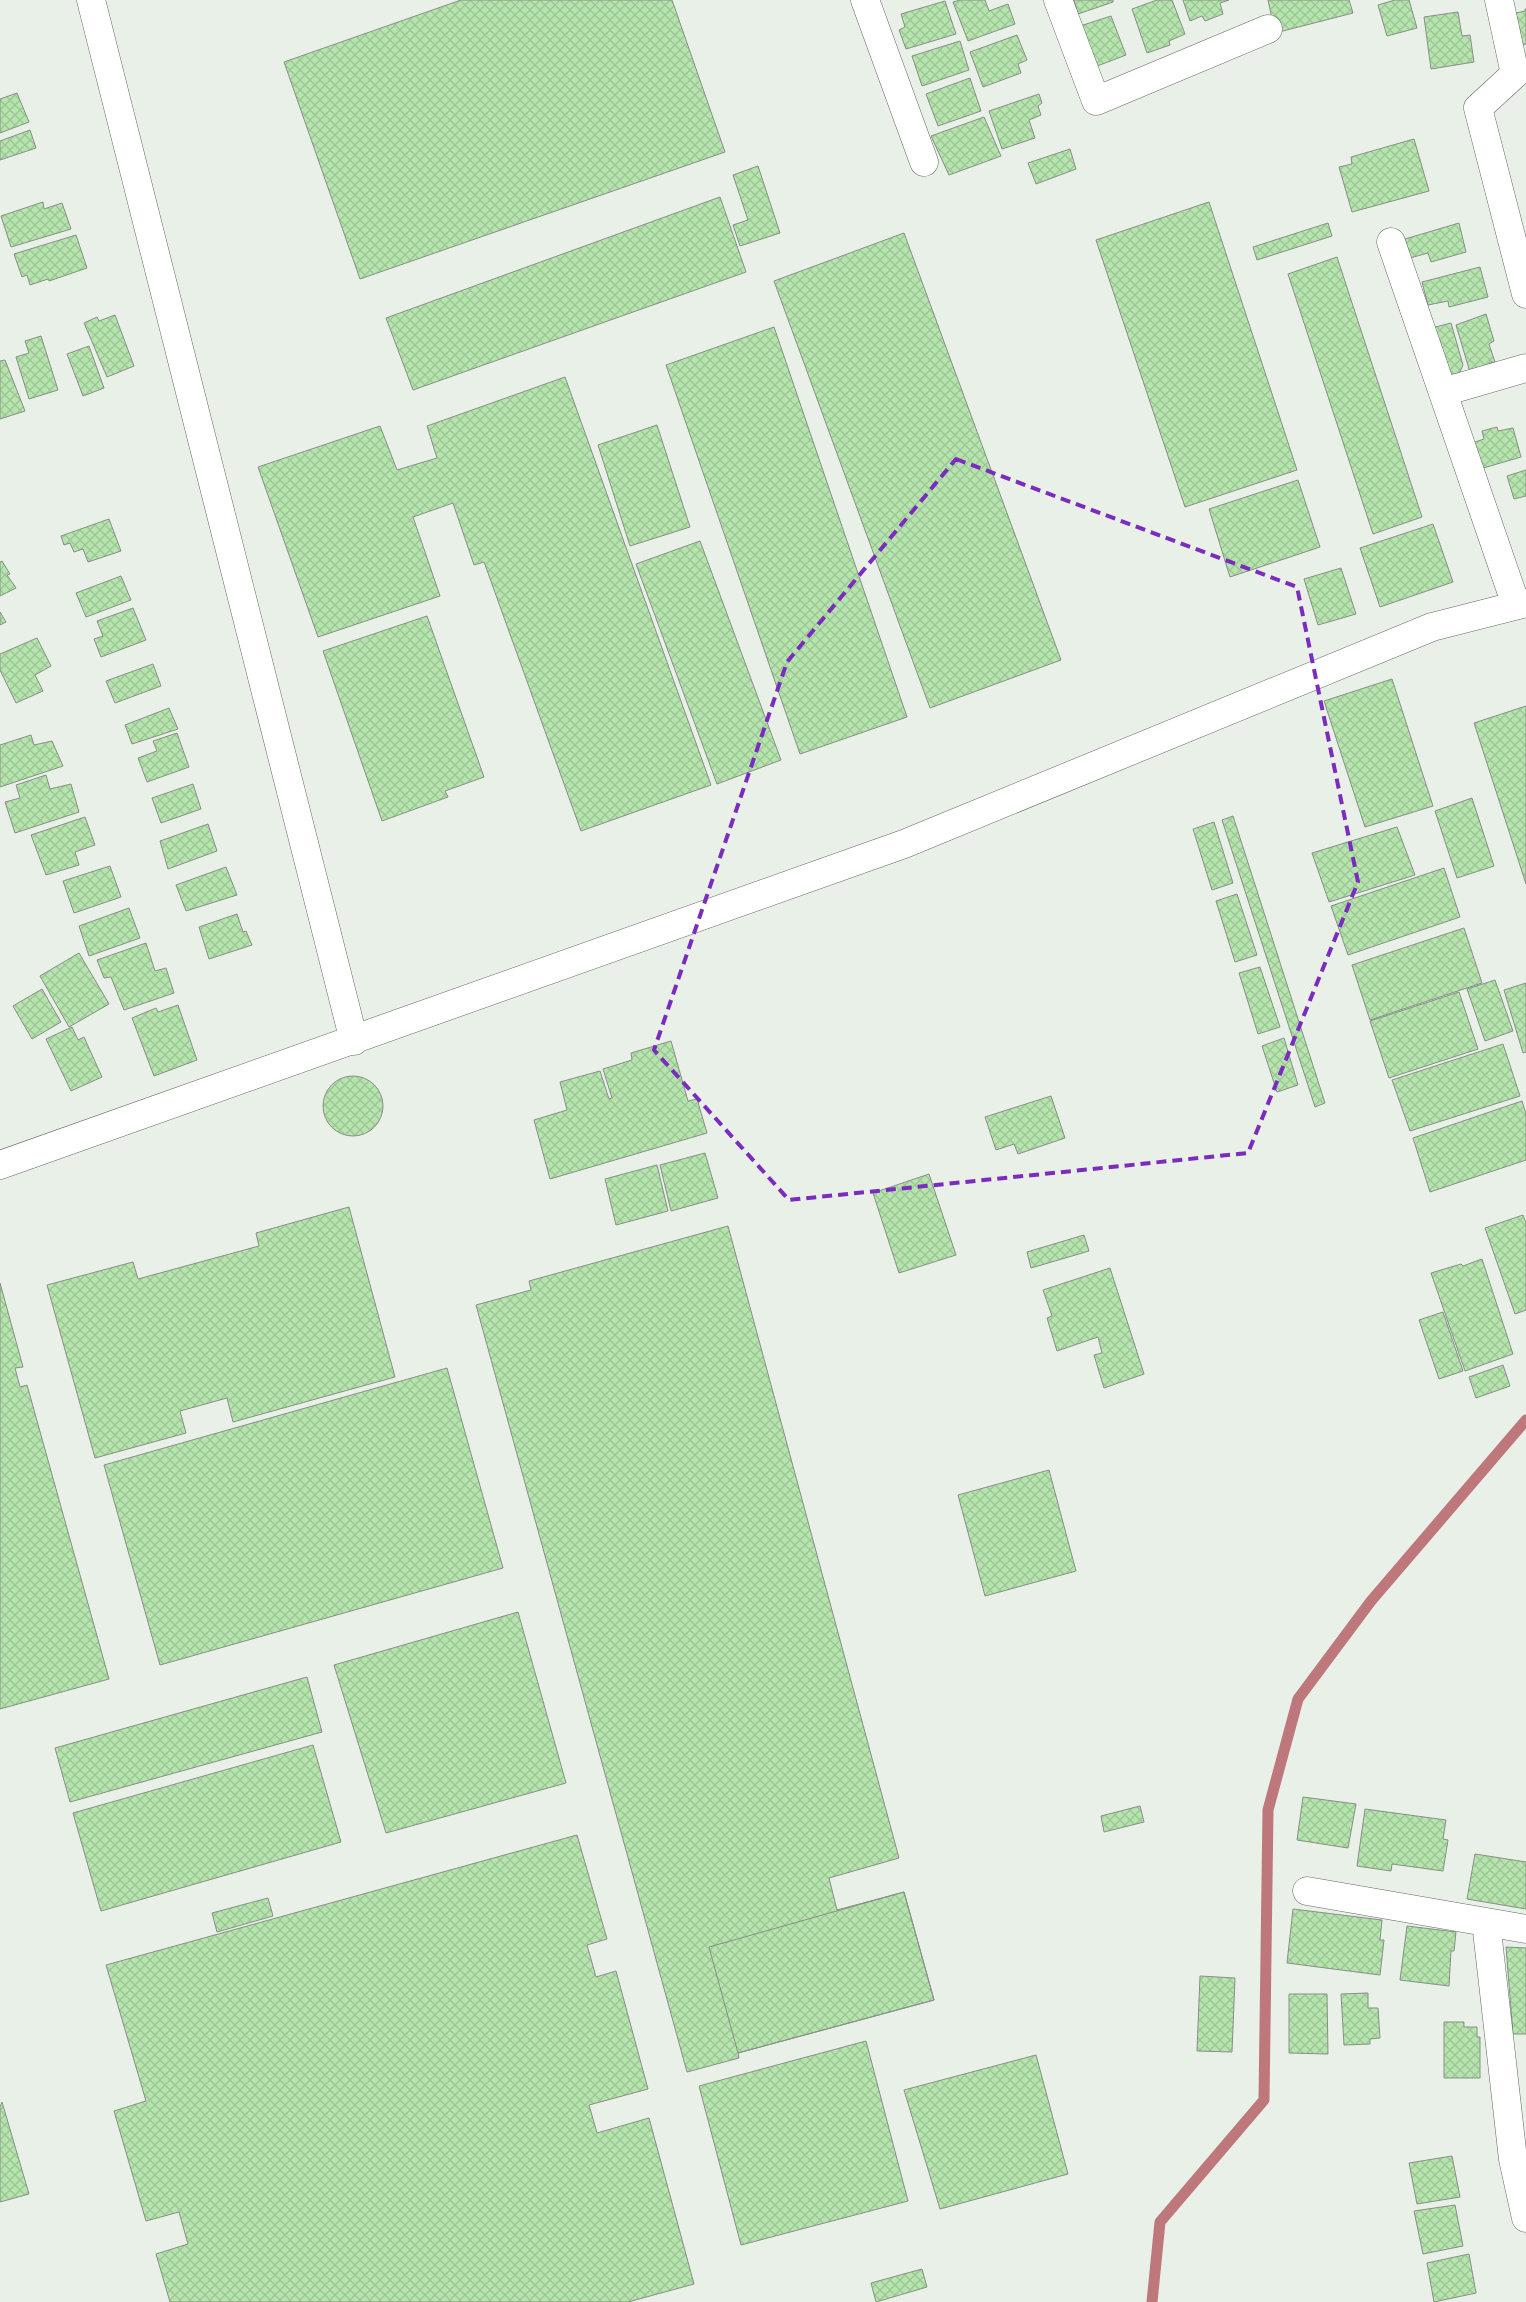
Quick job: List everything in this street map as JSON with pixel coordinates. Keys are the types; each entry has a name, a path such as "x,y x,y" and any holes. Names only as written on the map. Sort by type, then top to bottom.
{"street":[{"path":"91,0 354,1041"},
{"path":"864,0 924,162"},
{"path":"1058,0 1096,101 1268,29"},
{"path":"1499,0 1515,74 1478,108 1526,294"},
{"path":"0,1165 354,1041 904,844 1432,627 1521,604 1443,392 1391,242"},
{"path":"1443,392 1526,368"},
{"path":"1307,1890 1526,1929"},
{"path":"1486,1922 1520,2159 1526,2218"}],"highlighted area":[{"path":"956,459 1297,587 1358,882 1248,1153 789,1200 654,1050 787,662"}],"building":[{"path":"461,0 672,0 725,152 360,279 284,62"},
{"path":"960,0 985,0 989,11 1008,4 1015,24 968,41 953,2"},
{"path":"1074,0 1113,0 1113,2 1078,14"},
{"path":"1157,0 1172,0 1185,34 1169,41 1170,45 1147,53 1132,9"},
{"path":"1183,0 1229,0 1220,3 1223,14 1205,21 1202,16 1190,21"},
{"path":"1268,0 1349,0 1353,13 1275,33"},
{"path":"1395,0 1409,0 1417,28 1387,36 1378,5"},
{"path":"945,1 956,34 906,49 899,30 905,27 901,14"},
{"path":"1525,9 1526,44 1521,45 1516,13 1525,11"},
{"path":"1458,12 1462,36 1470,35 1474,62 1431,69 1424,17"},
{"path":"1111,16 1126,55 1092,68 1077,27"},
{"path":"1017,35 1027,60 1018,64 1021,73 983,87 970,52"},
{"path":"960,41 969,70 922,86 912,56"},
{"path":"970,78 981,111 938,126 926,94"},
{"path":"17,93 29,122 0,133 0,99"},
{"path":"1039,94 1042,103 1038,106 1041,115 1029,120 1035,138 1002,149 989,111"},
{"path":"984,117 1001,156 949,175 931,136"},
{"path":"30,130 36,148 0,160 0,141"},
{"path":"1414,139 1429,191 1352,212 1339,167 1352,164 1351,157"},
{"path":"1070,149 1076,169 1036,184 1028,163"},
{"path":"758,166 780,233 740,246 733,225 748,220 733,175"},
{"path":"720,197 746,272 413,390 386,318"},
{"path":"43,202 44,209 62,203 71,229 11,247 1,216"},
{"path":"1209,202 1297,470 1185,507 1096,240"},
{"path":"1328,223 1332,236 1257,260 1253,247"},
{"path":"1459,223 1466,252 1431,262 1428,253 1410,258 1405,239"},
{"path":"904,233 1061,660 930,708 774,281"},
{"path":"76,235 87,268 49,281 48,279 30,285 27,275 22,277 14,254"},
{"path":"1337,257 1422,517 1373,534 1288,274"},
{"path":"1480,267 1488,297 1449,307 1448,301 1428,305 1422,282"},
{"path":"1486,314 1494,341 1489,344 1495,362 1489,363 1491,373 1472,379 1456,325"},
{"path":"115,315 134,366 107,377 84,323 97,317 99,321"},
{"path":"1451,323 1463,365 1459,374 1445,378 1424,330"},
{"path":"774,327 907,717 800,754 666,365"},
{"path":"41,336 58,390 29,399 16,357 29,353 25,341"},
{"path":"89,346 104,388 83,396 67,354"},
{"path":"5,360 25,411 0,419 0,361"},
{"path":"565,377 711,785 581,831 484,562 474,565 453,503 413,517 440,596 318,637 258,467 380,426 397,470 437,458 427,426"},
{"path":"657,425 690,527 630,546 598,445"},
{"path":"1497,427 1498,431 1513,428 1521,457 1480,469 1472,443 1484,439 1482,431"},
{"path":"1526,470 1526,496 1514,499 1507,476"},
{"path":"1298,480 1320,547 1230,577 1209,509"},
{"path":"109,519 121,551 88,562 83,549 74,552 70,543 64,545 61,536"},
{"path":"1433,524 1453,582 1380,607 1360,548"},
{"path":"700,541 781,760 717,784 636,564"},
{"path":"2,561 10,574 7,575 16,588 0,596 0,562"},
{"path":"1341,568 1356,614 1318,625 1304,579"},
{"path":"121,576 131,600 86,617 76,593"},
{"path":"133,608 146,640 101,657 94,639 103,636 97,621"},
{"path":"0,612 6,622 0,625"},
{"path":"427,616 484,777 445,791 448,797 382,821 323,651"},
{"path":"37,638 51,666 35,675 43,691 16,703 0,670 0,654"},
{"path":"153,664 161,686 115,703 106,681"},
{"path":"1392,679 1433,806 1365,827 1324,701"},
{"path":"1526,706 1526,884 1474,723"},
{"path":"169,708 178,729 132,744 125,725"},
{"path":"177,733 189,767 147,782 138,758 157,751 153,741"},
{"path":"31,735 34,745 52,741 63,766 0,787 0,745"},
{"path":"46,775 50,789 71,784 79,812 15,833 5,802 20,798 16,785"},
{"path":"193,784 201,809 161,823 152,798"},
{"path":"1472,798 1494,866 1457,878 1435,811"},
{"path":"1233,816 1325,1103 1315,1107 1222,820"},
{"path":"85,817 95,845 75,852 79,865 46,875 31,835"},
{"path":"1214,822 1233,883 1212,890 1193,829"},
{"path":"208,824 217,851 168,869 160,841"},
{"path":"1397,827 1415,875 1329,902 1312,853"},
{"path":"110,866 121,897 74,913 63,881"},
{"path":"226,867 237,895 186,911 176,885"},
{"path":"1444,868 1460,917 1348,955 1331,906"},
{"path":"1237,894 1257,955 1235,962 1216,901"},
{"path":"129,908 140,938 89,956 79,926"},
{"path":"237,914 243,932 246,931 252,945 209,959 199,927"},
{"path":"1464,928 1482,983 1370,1020 1352,965"},
{"path":"146,943 155,971 166,968 174,993 124,1010 111,977 104,978 97,960"},
{"path":"79,953 109,1004 69,1027 40,976"},
{"path":"1260,967 1280,1027 1258,1034 1239,973"},
{"path":"1495,980 1513,1031 1485,1041 1467,989"},
{"path":"1526,983 1526,1052 1523,1053 1504,990"},
{"path":"42,989 61,1022 32,1039 13,1006"},
{"path":"1459,992 1478,1049 1389,1078 1370,1021"},
{"path":"178,1005 197,1060 154,1076 132,1018 156,1008 158,1012"},
{"path":"72,1027 78,1040 84,1037 102,1077 71,1091 46,1039"},
{"path":"1284,1038 1298,1085 1277,1092 1262,1046"},
{"path":"671,1041 688,1101 697,1099 707,1133 550,1179 534,1120 567,1110 560,1082 600,1071 609,1099 612,1098 603,1069 632,1060 631,1053"},
{"path":"1503,1044 1520,1096 1410,1131 1392,1080"},
{"path":"353,1076 370,1081 378,1089 383,1106 378,1123 370,1131 353,1136 336,1131 328,1123 323,1106 328,1089 336,1081"},
{"path":"1051,1096 1065,1138 1018,1154 1014,1144 996,1150 985,1117"},
{"path":"1522,1101 1526,1114 1526,1160 1430,1192 1413,1138"},
{"path":"705,1153 718,1198 671,1211 660,1165"},
{"path":"657,1165 668,1211 616,1225 605,1179"},
{"path":"929,1174 956,1255 899,1273 873,1193"},
{"path":"349,1207 395,1377 233,1422 227,1398 180,1411 186,1433 95,1458 47,1285 133,1262 138,1279 259,1246 256,1233"},
{"path":"1523,1215 1526,1223 1526,1310 1515,1314 1485,1228"},
{"path":"728,1226 899,1858 829,1878 837,1910 904,1892 934,2000 738,2053 739,2058 687,2072 476,1305 531,1290 529,1281"},
{"path":"1084,1235 1089,1251 1031,1268 1027,1252"},
{"path":"1482,1259 1513,1354 1465,1371 1431,1273 1461,1264 1463,1266"},
{"path":"1110,1268 1144,1374 1104,1388 1094,1355 1102,1353 1098,1337 1057,1351 1047,1318 1052,1316 1043,1290"},
{"path":"0,1283 23,1367 15,1368 20,1387 27,1385 109,1679 0,1709"},
{"path":"1443,1312 1463,1371 1439,1379 1419,1320"},
{"path":"1503,1365 1510,1386 1476,1398 1469,1377"},
{"path":"447,1368 503,1568 160,1665 104,1465"},
{"path":"1049,1470 1076,1571 985,1596 958,1495"},
{"path":"518,1612 566,1783 386,1833 334,1665"},
{"path":"307,1677 322,1732 70,1802 55,1748"},
{"path":"313,1745 341,1842 101,1911 73,1813"},
{"path":"1303,1797 1356,1804 1348,1848 1297,1840"},
{"path":"1140,1806 1144,1822 1104,1832 1101,1816"},
{"path":"1365,1809 1446,1820 1443,1839 1448,1840 1443,1871 1392,1864 1391,1871 1357,1866"},
{"path":"577,1835 607,1939 587,1945 596,1977 616,1971 648,2089 589,2105 597,2133 649,2118 694,2284 628,2302 170,2302 156,2254 188,2244 179,2212 146,2221 114,2111 146,2101 106,1965"},
{"path":"1475,1854 1526,1862 1526,1909 1467,1899"},
{"path":"904,1892 934,2000 738,2053 709,1947"},
{"path":"268,1898 273,1916 217,1932 212,1913"},
{"path":"1293,1909 1382,1920 1380,1940 1384,1940 1380,1975 1287,1963"},
{"path":"1407,1926 1456,1932 1454,1951 1451,1951 1449,1986 1400,1980"},
{"path":"1506,1947 1526,1948 1526,2034 1513,2034"},
{"path":"1200,1976 1235,1978 1232,2052 1197,2051"},
{"path":"1368,1993 1368,2008 1378,2008 1380,2038 1370,2039 1370,2044 1344,2045 1341,1994"},
{"path":"1289,1994 1327,1994 1328,2054 1289,2053"},
{"path":"1444,2022 1464,2022 1464,2027 1477,2027 1477,2037 1480,2037 1480,2078 1444,2078"},
{"path":"866,2041 908,2201 741,2245 699,2086"},
{"path":"1036,2055 1068,2174 940,2209 904,2090"},
{"path":"2,2102 29,2194 0,2202 0,2107"},
{"path":"1452,2156 1460,2197 1417,2204 1409,2163"},
{"path":"1455,2205 1463,2246 1423,2254 1414,2211"},
{"path":"1469,2254 1476,2293 1434,2302 1427,2263"},
{"path":"922,2269 927,2287 876,2302 871,2283"}],"waterway":[{"path":"1152,2302 1160,2222 1264,2100 1268,1810 1298,1699 1371,1601 1526,1420"}]}
